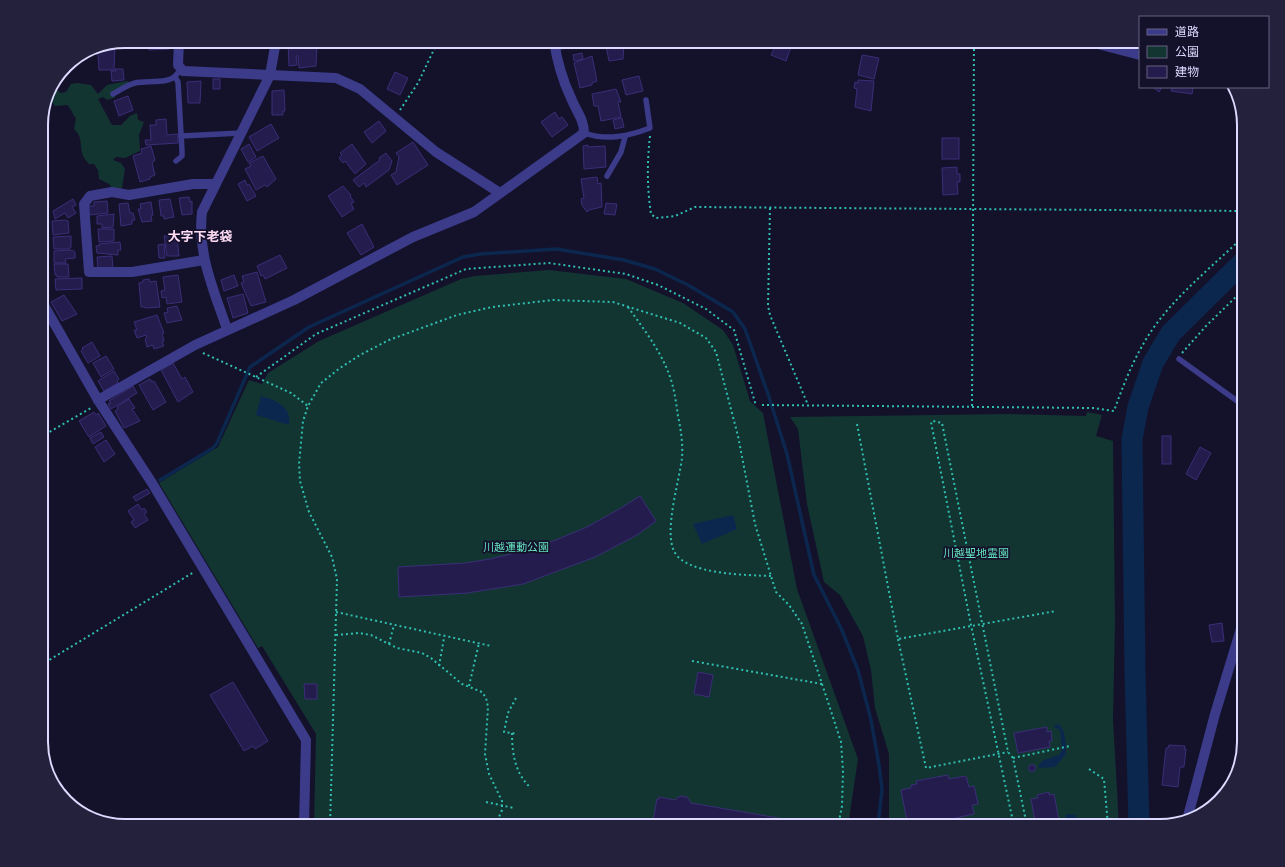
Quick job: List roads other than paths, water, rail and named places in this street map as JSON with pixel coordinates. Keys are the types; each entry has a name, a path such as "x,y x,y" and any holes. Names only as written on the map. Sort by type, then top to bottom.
{"street":[{"path":"179,48 178,73 183,71 336,78 360,88 436,152 500,193"},
{"path":"227,329 204,260 200,228 202,212 270,75 275,48"},
{"path":"99,401 195,345 227,329 294,300 413,237 474,212 584,133 584,123 571,100 559,69 555,48"},
{"path":"1113,48 1139,55"},
{"path":"204,260 132,272 89,272 84,204 90,196 112,192 129,195 193,184 215,184"},
{"path":"48,312 99,401 152,483 306,740 304,819"},
{"path":"1189,813 1215,714 1237,642"}],"lane":[{"path":"113,94 135,83 168,80 178,73"},
{"path":"176,161 182,156 178,73"},
{"path":"584,133 593,136 625,137 650,128 646,100"},
{"path":"181,136 241,133"},
{"path":"606,176 620,152 625,137"},
{"path":"1179,359 1237,401"}],"water":[{"path":"261,396 282,405 288,413 289,425 256,415"},
{"path":"733,515 737,529 702,544 693,524"},
{"path":"1058,724 1061,726 1064,733 1066,754 1055,767 1039,768 1039,764 1044,760 1059,755 1062,750 1060,730 1054,727"},
{"path":"1066,814 1075,815 1077,819 1065,819"}],"waterway":[{"path":"160,480 213,448 217,443 250,367 309,327 463,257 480,254 556,249 624,260 655,269 688,285 733,312 745,329 787,454 814,575 841,628 858,670 871,720 879,765 882,789 879,819"},
{"path":"1139,819 1132,439 1138,407 1153,363 1171,333 1237,268"}],"district":[{"name":"大字下老袋","path":"200,237"}],"park label":[{"name":"川越運動公園","path":"516,547"},
{"name":"川越聖地霊園","path":"976,553"}]}
